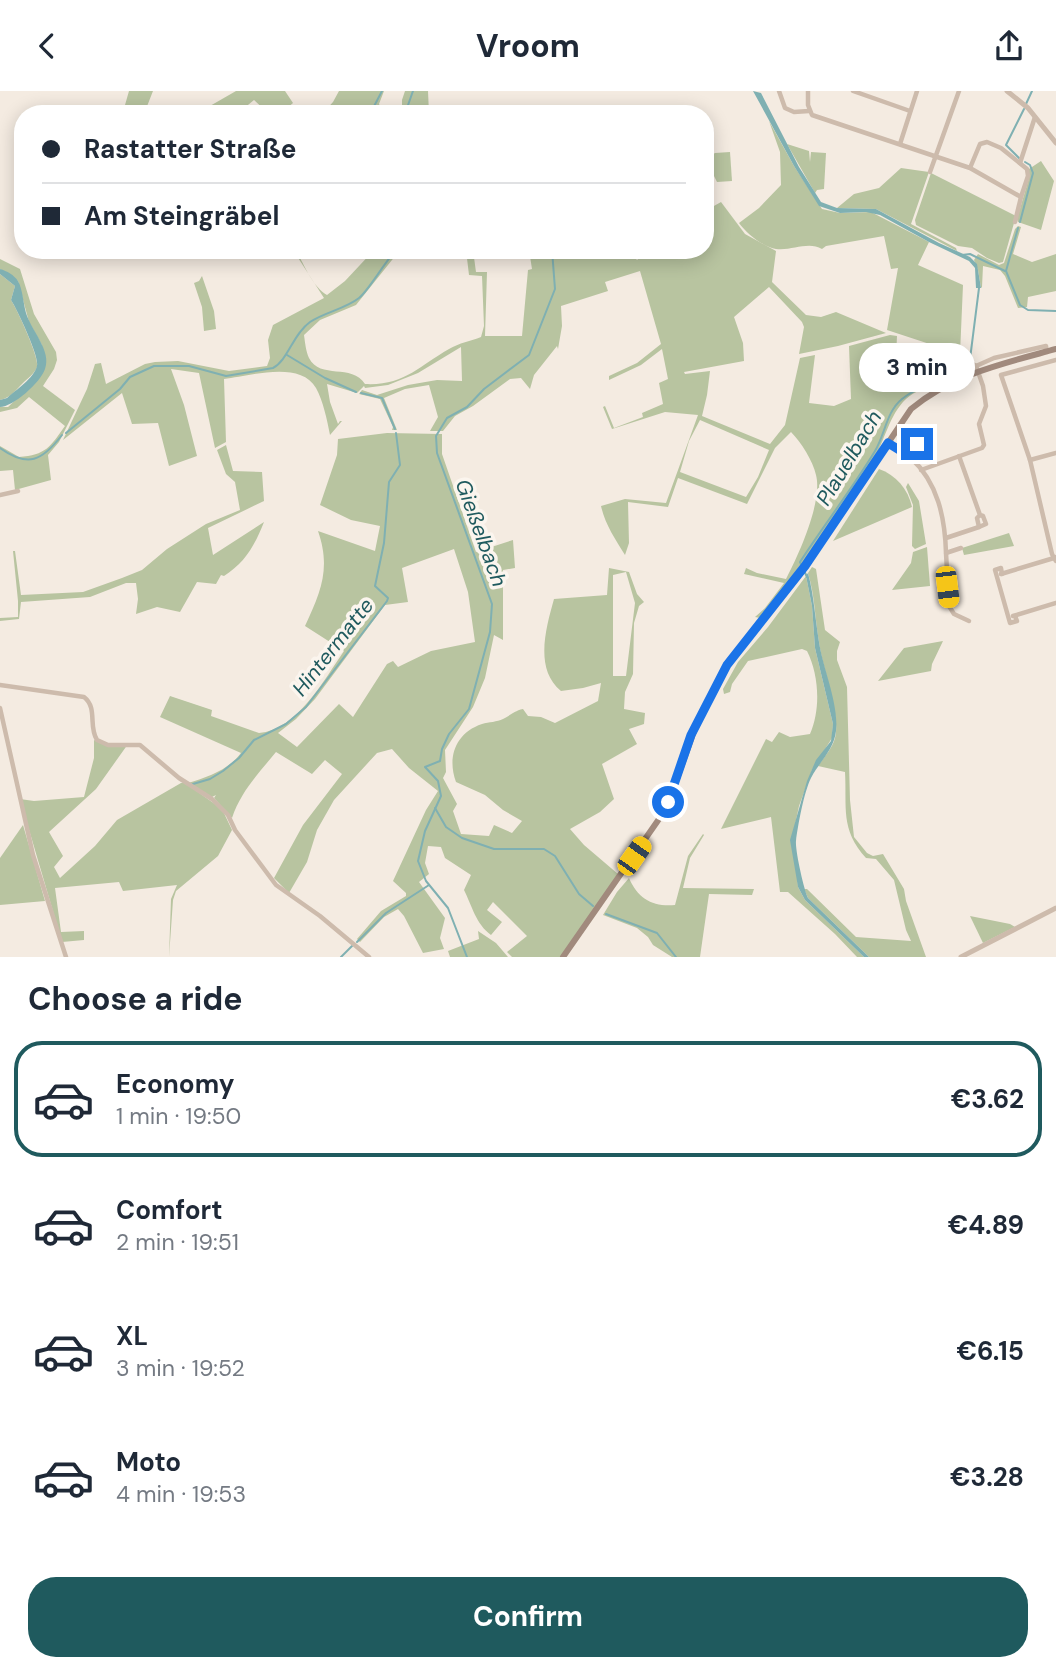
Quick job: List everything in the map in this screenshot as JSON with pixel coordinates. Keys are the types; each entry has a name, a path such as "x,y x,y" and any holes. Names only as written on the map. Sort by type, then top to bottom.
{"main road":[{"path":"564,957 668,802 691,735 721,674 803,568 904,418 923,399 975,367 1054,353"}],"street":[{"path":"779,91 785,108 794,112 809,111"},
{"path":"808,91 809,111 812,115 970,168 1021,197"},
{"path":"853,91 910,111"},
{"path":"900,144 917,91"},
{"path":"930,172 959,91"},
{"path":"1007,91 1026,106 1056,142"},
{"path":"1020,163 1035,116"},
{"path":"970,168 977,148 987,142 1001,148 1027,169 1028,176 1015,222"},
{"path":"1054,353 1001,375 1030,460 1055,558 999,575 1009,617 1056,603"},
{"path":"921,470 984,445 979,424 986,406 983,386 975,367 963,359"},
{"path":"909,456 925,433 933,431"},
{"path":"888,443 909,456 933,488 940,506 946,538 949,605 954,614 969,621"},
{"path":"1030,460 1056,453"},
{"path":"946,538 986,524 984,516 979,515 959,456"},
{"path":"0,495 18,491"},
{"path":"946,553 961,548"},
{"path":"0,685 83,697 92,708 97,740 108,744 140,745 179,778 212,799 228,815 235,829 276,884 369,957"},
{"path":"0,708 33,855 66,957"},
{"path":"961,957 1056,908"}],"green space":[{"path":"129,91 153,91 148,105 125,105"},
{"path":"236,91 285,91 293,103 259,105 254,100 248,105 212,105"},
{"path":"339,91 384,91 380,105 330,105"},
{"path":"405,91 428,91 429,105 402,105"},
{"path":"769,121 822,209 840,213 871,212 929,242 918,265 963,285 960,354 887,330 898,268 891,269 884,236 826,246 822,249 806,246 776,249 760,243 742,227 739,223 759,208 781,185 780,152"},
{"path":"787,144 809,151 810,162 811,152 826,153 824,189 815,193"},
{"path":"730,152 732,181 717,182 714,176 715,153"},
{"path":"1041,161 1054,181 1041,230 1018,222 1017,219 1029,178 1029,169"},
{"path":"901,168 929,172 911,224 957,251 876,209 837,208 854,194 879,188"},
{"path":"931,173 1016,216 1003,262 987,258 972,248 958,246 916,225 915,220"},
{"path":"721,202 745,234 776,251 772,282 806,315 821,317 836,312 886,333 799,354 804,327 802,322 769,287 734,317 743,343 744,361 684,372 710,371 702,416 770,444 785,425 800,358 815,355 809,403 834,406 851,399 849,346 890,335 897,336 895,380 921,381 947,373 963,365 962,362 970,364 969,370 962,375 921,390 900,405 877,453 860,480 805,560 760,618 755,617 784,583 744,574 746,568 786,579 808,528 816,499 816,475 806,452 791,432 775,448 747,504 678,478 668,507 628,502 629,543 625,555 603,513 601,506 625,499 666,503 698,415 665,412 612,429 603,407 605,406 614,428 643,417 642,413 663,404 659,383 668,379 662,349 641,365 609,380 609,376 637,363 661,344 640,271 605,282 608,291 561,306 562,326 558,349 557,346 534,375 530,389 521,378 510,379 455,416 443,431 430,431 438,417 429,385 405,389 384,398 397,430 392,430 380,399 359,394 362,390 377,395 408,385 437,380 462,381 461,347 418,373 388,385 364,386 357,393 327,384 338,424 342,421 330,435 321,399 309,379 287,372 260,373 224,379 226,442 215,448 199,373 171,369 184,405 197,456 169,466 158,423 132,424 122,393 63,440 87,389 95,364 101,363 106,384 145,364 155,362 178,361 229,371 267,366 270,358 268,340 273,325 324,298 313,281 327,295 366,259 393,259 356,305 320,320 304,335 306,350 314,365 352,374 365,384 390,382 410,374 453,347 481,337 484,326 482,276 469,275 467,259 474,259 476,272 487,272 485,336 522,336 528,270 532,269 530,259 714,259 714,206","holes":["700,420 769,450 746,497 680,472 689,441"]},
{"path":"1018,226 1021,227 1013,254 1032,262 1056,254 1056,291 1028,297 1027,307 1018,308 1000,270 983,266 981,288 974,260 978,254 999,265 1004,263"},
{"path":"0,259 20,269 34,314 56,352 54,369 43,386 75,410 59,442 48,455 51,480 15,490 13,470 0,471 0,446 19,457 35,454 51,445 65,426 29,397 17,408 0,412 0,407 8,407 39,378 42,345 29,322 18,281 0,269"},
{"path":"0,274 15,286 11,300 32,345 37,367 12,393 0,400"},
{"path":"202,276 214,311 216,329 204,331 202,307 194,283"},
{"path":"387,433 442,434 442,454 476,552 513,540 515,568 503,570 503,640 494,635 485,678 473,707 445,750 446,772 443,778 457,804 453,811 461,834 489,836 494,825 512,833 522,821 485,795 456,782 453,755 465,733 523,709 528,716 541,717 555,723 598,701 601,683 561,691 547,671 544,648 554,599 607,595 609,568 629,572 637,594 644,602 639,606 634,623 633,674 625,692 624,709 645,713 644,724 629,729 637,744 602,764 614,799 600,812 570,829 618,874 561,957 512,957 507,952 527,936 493,902 487,910 502,922 491,935 486,931 464,890 471,875 445,858 441,847 428,846 425,863 429,874 419,882 445,918 440,938 444,949 423,953 398,909 384,917 360,942 357,939 381,911 406,896 393,881 426,810 438,791 409,768 392,749 377,753 334,800 317,830 307,862 289,893 274,878 303,825 342,774 325,760 312,774 276,752 245,791 232,818 214,798 216,795 212,797 188,783 224,768 241,753 160,717 170,696 212,710 211,716 259,733 273,730 286,723 308,702 344,651 305,626 320,591 324,568 318,531 375,551 380,526 351,520 320,505 337,455 338,439","holes":["454,549 468,592 475,642 431,651 398,667 393,661 387,664 353,717 339,704 297,747 278,733 315,699 385,605 408,602 402,568","626,572 635,603 626,676 613,676 613,575"]},
{"path":"226,445 233,471 262,472 264,501 208,528 213,555 264,522 244,559 224,576 221,575 216,584 197,582 180,612 157,607 136,614 136,583 126,583 90,597 21,602 19,619 0,621 0,618 18,617 13,551 21,595 83,592 142,570 167,549 206,524 240,510 235,482 226,474 217,450"},
{"path":"879,469 900,483 908,494 912,507 833,541"},
{"path":"908,483 919,501 926,544 915,549 912,546 913,505 906,487"},
{"path":"1009,533 1014,546 964,555 962,548"},
{"path":"927,547 930,586 892,590 911,563 913,552"},
{"path":"812,567 816,569 825,630 840,642 837,660 847,687 850,800 854,837 867,853 873,856 883,854 904,889 926,957 869,957 808,898 804,889 856,937 911,941 894,880 876,859 866,858 848,828 845,772 818,766 832,746 836,728 808,573"},
{"path":"806,576 812,606 815,648 833,724 832,738 812,770 799,806 794,830 798,887 805,900 864,957 857,957 788,892 780,892 771,817 721,829 766,739 772,742 779,732 790,737 810,734 814,724 816,681 811,660 807,651 802,649 748,661 732,684 730,692 724,694 723,689 738,662"},
{"path":"943,641 931,671 878,681 904,648"},
{"path":"94,740 106,745 128,744 96,789 49,832 63,856 54,867 60,878 95,846 117,820 181,783 185,783 222,809 232,830 218,856 176,891 169,957 171,899 177,885 123,891 119,882 55,888 61,932 84,931 84,940 62,942 20,799 34,801 84,797 94,758"},
{"path":"23,825 45,901 0,905 0,858"},
{"path":"703,834 690,858 683,888 754,889 752,895 709,894 700,957 672,957 653,945 637,928 603,915 629,878 647,900 660,905 675,905 688,856"},
{"path":"970,916 1010,924 1015,927 983,943"},
{"path":"478,931 496,943 508,957 450,957 448,951 479,939"}],"water":[{"path":"753,91 761,93 799,167 821,202 837,208 876,209 970,257 977,264 981,288 976,288 975,268 969,261 880,215 866,212 840,213 819,206"},
{"path":"0,269 10,273 18,281 26,313 46,355 46,362 45,369 32,387 12,403 0,407 0,400 7,398 32,375 37,361 11,300 15,286 0,274"},
{"path":"808,573 821,652 835,709 836,731 829,750 806,791 797,834 797,853 808,898 869,957 864,957 805,900 798,887 790,840 807,781 816,760 831,741 833,724 815,648 812,606 806,576"}],"waterway":[{"path":"375,105 382,91"},
{"name":"Gießelbach","path":"408,105 413,91"},
{"path":"1026,104 1032,91"},
{"path":"1019,158 1006,145 1024,109"},
{"path":"1020,222 1033,173 1030,165 1025,162"},
{"path":"1018,228 1006,271 1020,305 1028,310 1056,311"},
{"path":"962,255 970,254 1005,271"},
{"path":"66,433 120,389 130,377 154,366 189,366 226,376 273,368 283,359 304,327 359,298 389,259"},
{"name":"Gießelbach","path":"467,957 448,908 426,881 418,861 425,831 441,796 438,781 425,767 440,761 449,734 469,709 490,632 492,604 437,453 436,436 447,418 467,407 484,389 529,355 555,289 553,259"},
{"name":"Plauelbach","path":"970,359 979,288"},
{"name":"Hintermatte","path":"287,355 325,378 356,392"},
{"name":"Plauelbach","path":"807,577 800,562 875,451 897,404 909,394 967,364"},
{"name":"Hintermatte","path":"361,393 382,398 395,429"},
{"name":"Hintermatte","path":"193,784 210,779 223,771 239,758 254,740 286,724 306,707 387,601 388,598 375,586 384,543 389,482 400,465 396,433"},
{"path":"0,448 19,458 34,459 48,451 62,435"},
{"path":"435,808 446,827 462,838 494,849 544,849 555,856 579,894 593,906"},
{"path":"357,942 386,913 429,885"},
{"path":"606,914 657,933 676,957"},
{"path":"341,957 352,946"}],"route":[{"path":"668,802 691,735 727,665 805,566 888,443 909,456 917,444"}]}
